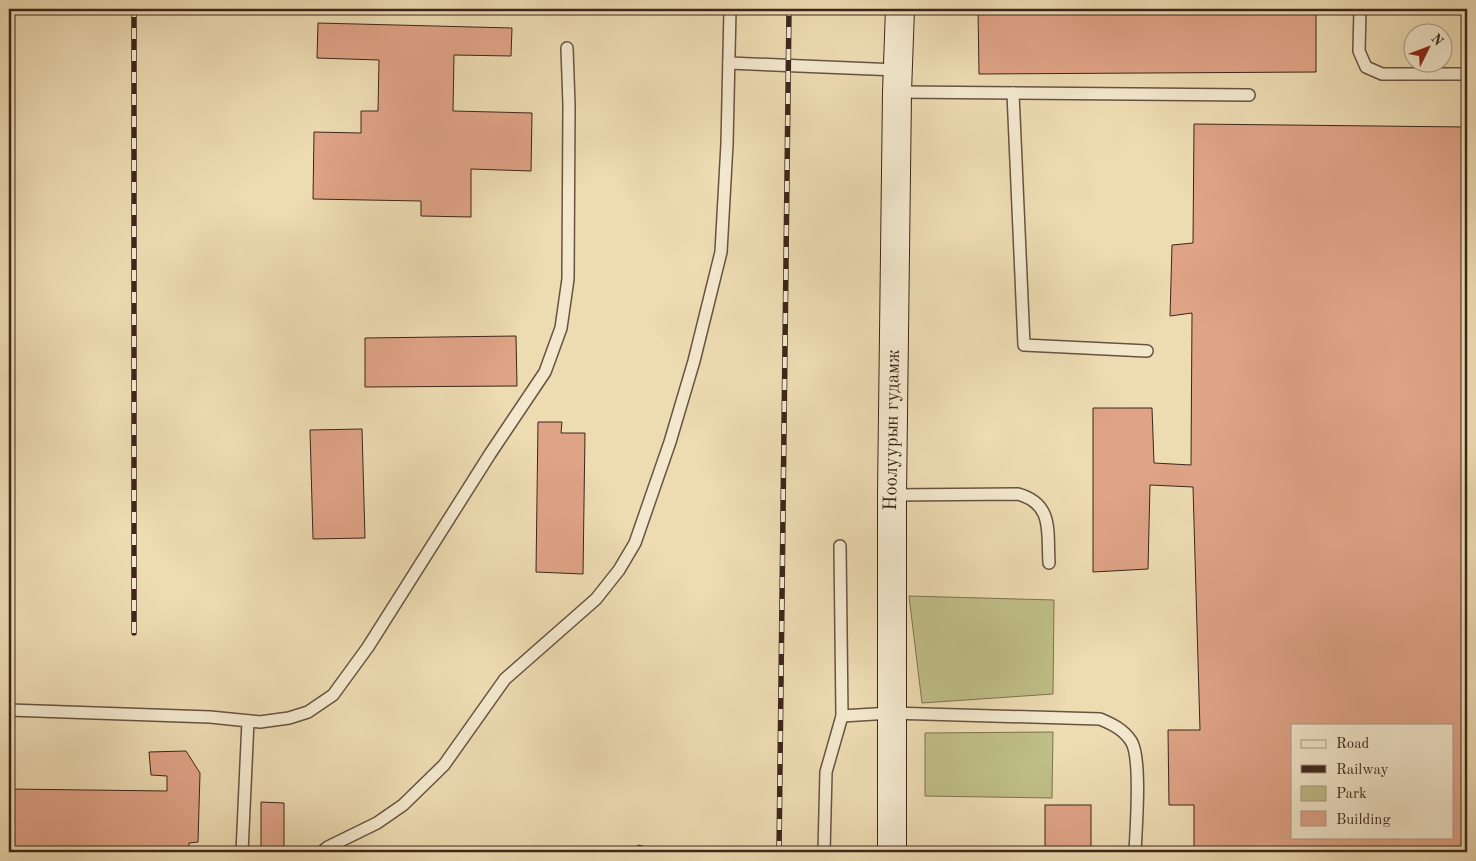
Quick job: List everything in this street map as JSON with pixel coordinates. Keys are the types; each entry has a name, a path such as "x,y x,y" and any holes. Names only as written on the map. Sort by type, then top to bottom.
{"street":[{"name":"Ноолуурын гудамж","path":"892,852 892,495 897,81 900,9"}],"lane":[{"path":"322,852 328,847 377,823 403,806 444,765 505,679 596,599 619,570 635,543 680,406 706,314 720,252 728,144 730,9"},
{"path":"1360,9 1359,51 1366,67 1382,74 1467,74"},
{"path":"9,710 210,717 260,722 289,718 308,712 333,695 368,647 490,454 545,372 561,328 568,279 569,105 567,48"},
{"path":"729,63 1012,93 1249,95"},
{"path":"1012,93 1024,345 1147,351"},
{"path":"892,495 1018,494 1031,498 1039,505 1046,517 1049,564"},
{"path":"824,852 826,772 842,716 840,546"},
{"path":"842,716 891,713 1100,719 1117,726 1132,742 1137,760 1135,852"},
{"path":"242,852 248,721"}],"green space":[{"path":"909,596 1054,600 1053,694 922,703"},
{"path":"1053,732 1052,798 925,796 925,733"}],"building":[{"path":"978,9 1316,9 1316,72 979,74"},
{"path":"318,23 512,28 511,56 454,55 453,111 532,113 531,171 471,169 471,217 421,216 421,201 313,199 314,132 361,133 361,111 378,111 379,60 317,58"},
{"path":"1194,124 1467,127 1467,852 1194,852 1194,805 1169,805 1168,730 1200,730 1193,487 1150,485 1148,569 1093,572 1093,408 1152,408 1154,463 1191,465 1192,313 1170,316 1172,245 1193,243"},
{"path":"516,336 517,386 365,387 365,338"},
{"path":"538,422 562,422 561,433 585,433 583,574 536,572"},
{"path":"362,429 365,538 313,539 310,430"},
{"path":"186,751 200,773 198,842 189,843 189,852 9,852 9,789 167,791 167,776 151,775 149,752"},
{"path":"261,802 284,803 284,852 261,852"},
{"path":"1045,805 1091,805 1091,851 1045,851"},
{"path":"638,845 668,852 636,852"}],"railway":[{"path":"134,9 134,633"},
{"path":"779,852 789,9"}]}
